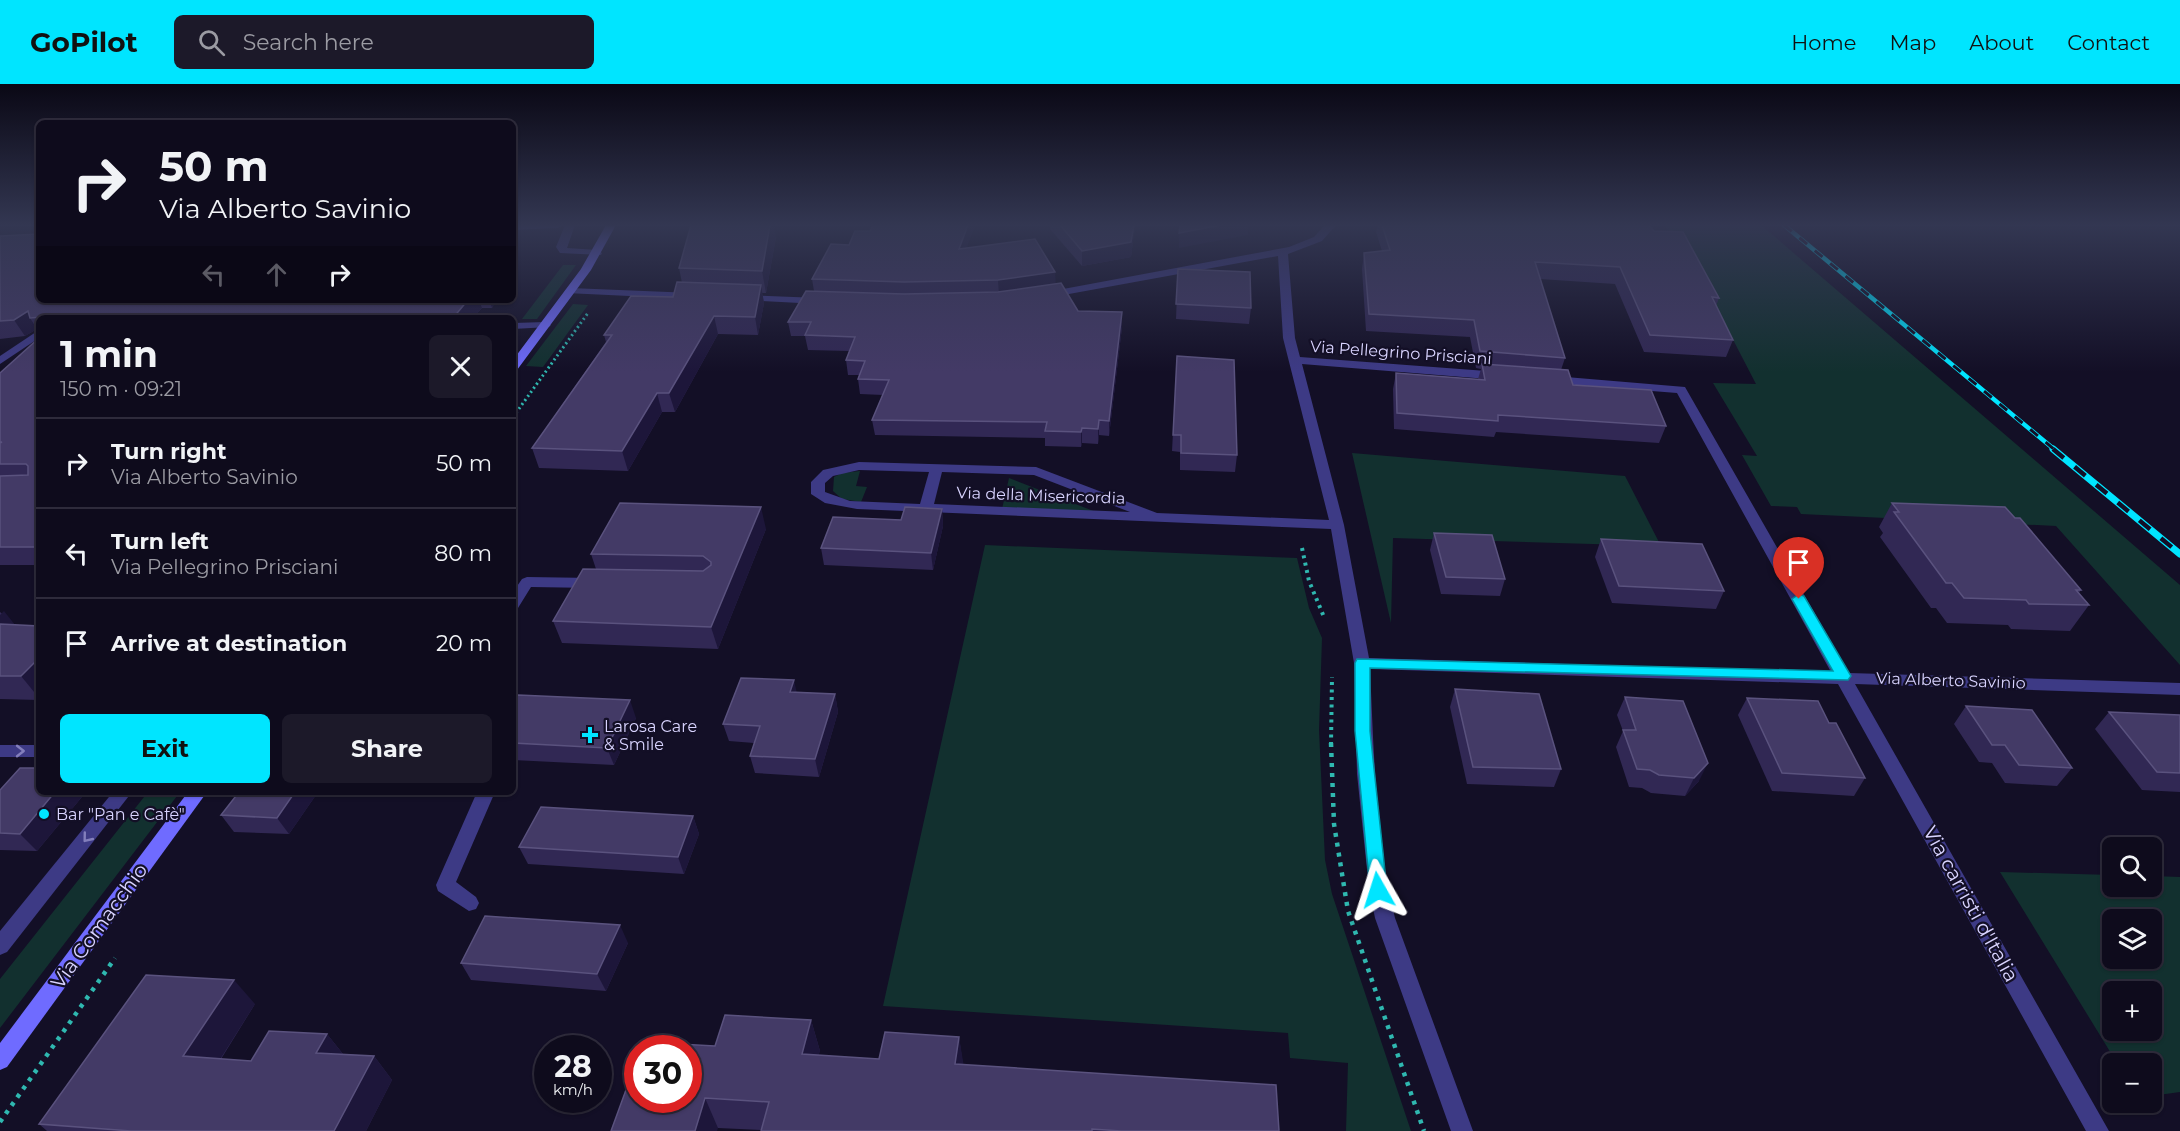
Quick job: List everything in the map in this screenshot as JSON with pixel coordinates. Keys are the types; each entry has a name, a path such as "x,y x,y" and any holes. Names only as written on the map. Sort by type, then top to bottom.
{"main road":[{"path":"516,364 583,274"},
{"name":"Via Comacchio","path":"0,1060 196,795"}],"street":[{"path":"1037,297 1163,274"},
{"path":"1284,274 1287,324 1293,360 1337,525 1362,663 1363,731 1378,890 1385,918 1462,1131"},
{"path":"570,291 703,297"},
{"path":"726,298 832,301"},
{"path":"516,326 545,325"},
{"path":"0,361 36,337"},
{"path":"0,346 21,346"},
{"name":"Via Pellegrino Prisciani","path":"1293,360 1516,377"},
{"path":"1540,379 1681,390 1843,676"},
{"name":"Via della Misericordia","path":"1154,517 1036,471 851,467 828,473 818,482 818,494 828,501 843,504 1337,525"},
{"name":"Via della Misericordia","path":"926,508 938,468"},
{"path":"516,599 527,582 607,583"},
{"name":"Via Alberto Savinio","path":"1362,663 1843,676 2180,689"},
{"name":"Via carristi d'Italia","path":"1843,676 2098,1131"},
{"path":"0,750 36,751"},
{"path":"0,946 121,795"},
{"path":"469,903 445,885 485,795"}],"green space":[{"path":"556,274 570,274 537,319 522,319"},
{"path":"1699,274 1818,274 2180,585 2180,665 2056,526 1801,514 1797,507 1771,506 1742,455 1757,456 1713,383 1756,384"},
{"path":"573,304 588,305 543,367 526,366"},
{"path":"1352,453 1625,476 1661,546 1393,538 1391,623"},
{"path":"860,471 856,486 867,487 861,502 842,499 833,491 834,477 842,473"},
{"path":"1009,478 1096,512 1002,509"},
{"path":"985,545 1297,558 1309,608 1322,638 1319,730 1325,860 1332,894 1411,1131 1346,1131 1348,1063 1290,1058 1288,1033 883,1006"},
{"path":"146,795 178,795 0,1028 0,979"},
{"path":"2000,872 2102,875 2102,897 2162,897 2162,876 2180,877 2180,1092 2162,1094 2162,1053 2111,1053 2104,1041 2162,1041 2162,981 2102,981 2102,1039"}],"building":[{"path":"0,274 36,274 36,303 466,303 456,315 36,315 36,317 30,318 28,311 14,320 0,321"},
{"path":"815,274 1042,274 998,280 904,282 812,279"},
{"path":"1178,274 1250,274 1251,308 1176,304"},
{"path":"1366,274 1539,274 1565,358 1480,351 1474,320 1369,314"},
{"path":"1623,274 1706,274 1719,298 1712,297 1733,340 1650,335"},
{"path":"677,282 761,285 755,317 714,316 669,393 657,393 622,451 532,448 612,335 604,335 631,296 673,297"},
{"path":"1061,283 1078,311 1122,312 1109,421 1099,420 1098,429 1082,428 1081,432 1045,431 1047,422 872,420 889,380 858,379 865,361 846,360 855,337 805,335 811,322 788,322 806,291 904,294 998,292"},
{"path":"36,341 36,547 0,547 0,476 28,475 28,466 26,464 0,464 0,443 2,442 0,442 0,373"},
{"path":"1177,356 1234,360 1237,455 1181,453 1181,435 1173,435"},
{"path":"1482,364 1568,370 1573,385 1651,390 1666,426 1498,415 1498,421 1397,413 1396,373 1485,380"},
{"path":"620,503 761,507 711,627 553,621 583,569 703,571 711,565 711,562 703,556 591,554"},
{"path":"1892,503 2005,507 2015,518 2020,518 2081,590 2076,590 2089,605 2029,604 2026,600 1964,598 1952,583 1946,583 1894,512 1899,512"},
{"path":"905,507 942,509 931,553 821,548 833,517 901,520"},
{"path":"1434,533 1492,535 1505,579 1446,577"},
{"path":"1601,539 1702,544 1724,591 1619,586"},
{"path":"0,624 36,626 36,661 21,676 0,676"},
{"path":"741,678 794,680 790,692 835,694 815,759 750,756 760,726 723,724"},
{"path":"1455,689 1539,694 1561,769 1473,767"},
{"path":"518,695 630,700 607,748 516,743 516,699"},
{"path":"1625,697 1683,701 1708,763 1694,778 1659,775 1650,770 1637,769 1623,730 1636,730"},
{"path":"1747,698 1818,701 1829,723 1836,723 1865,778 1782,773"},
{"path":"1966,706 2032,710 2072,768 2019,765 2005,745 1992,745"},
{"path":"2109,712 2180,715 2180,773 2157,772"},
{"path":"20,768 36,768 36,795 52,795 20,834 0,833 0,790"},
{"path":"237,795 293,795 277,818 221,815"},
{"path":"541,807 693,816 678,857 519,847"},
{"path":"485,916 620,925 597,974 461,963"},
{"path":"146,975 234,980 183,1056 251,1061 269,1031 327,1034 316,1053 374,1056 334,1131 131,1131 39,1124"},
{"path":"725,1015 811,1020 802,1054 879,1059 885,1032 959,1037 955,1064 1276,1085 1279,1131 1092,1129 1092,1131 761,1131 769,1102 705,1098 702,1108 702,1045 715,1046"},
{"path":"624,1095 624,1113 700,1113 695,1131 611,1131"}],"railway":[{"path":"1843,274 2055,450"},
{"path":"2053,449 2180,554"}],"place":[{"name":"Larosa Care & Smile","path":"590,735"},
{"name":"Bar \"Pan e Cafè\"","path":"44,814"}],"route":[{"path":"1378,890 1366,774 1362,663 1843,676 1799,599"}]}
